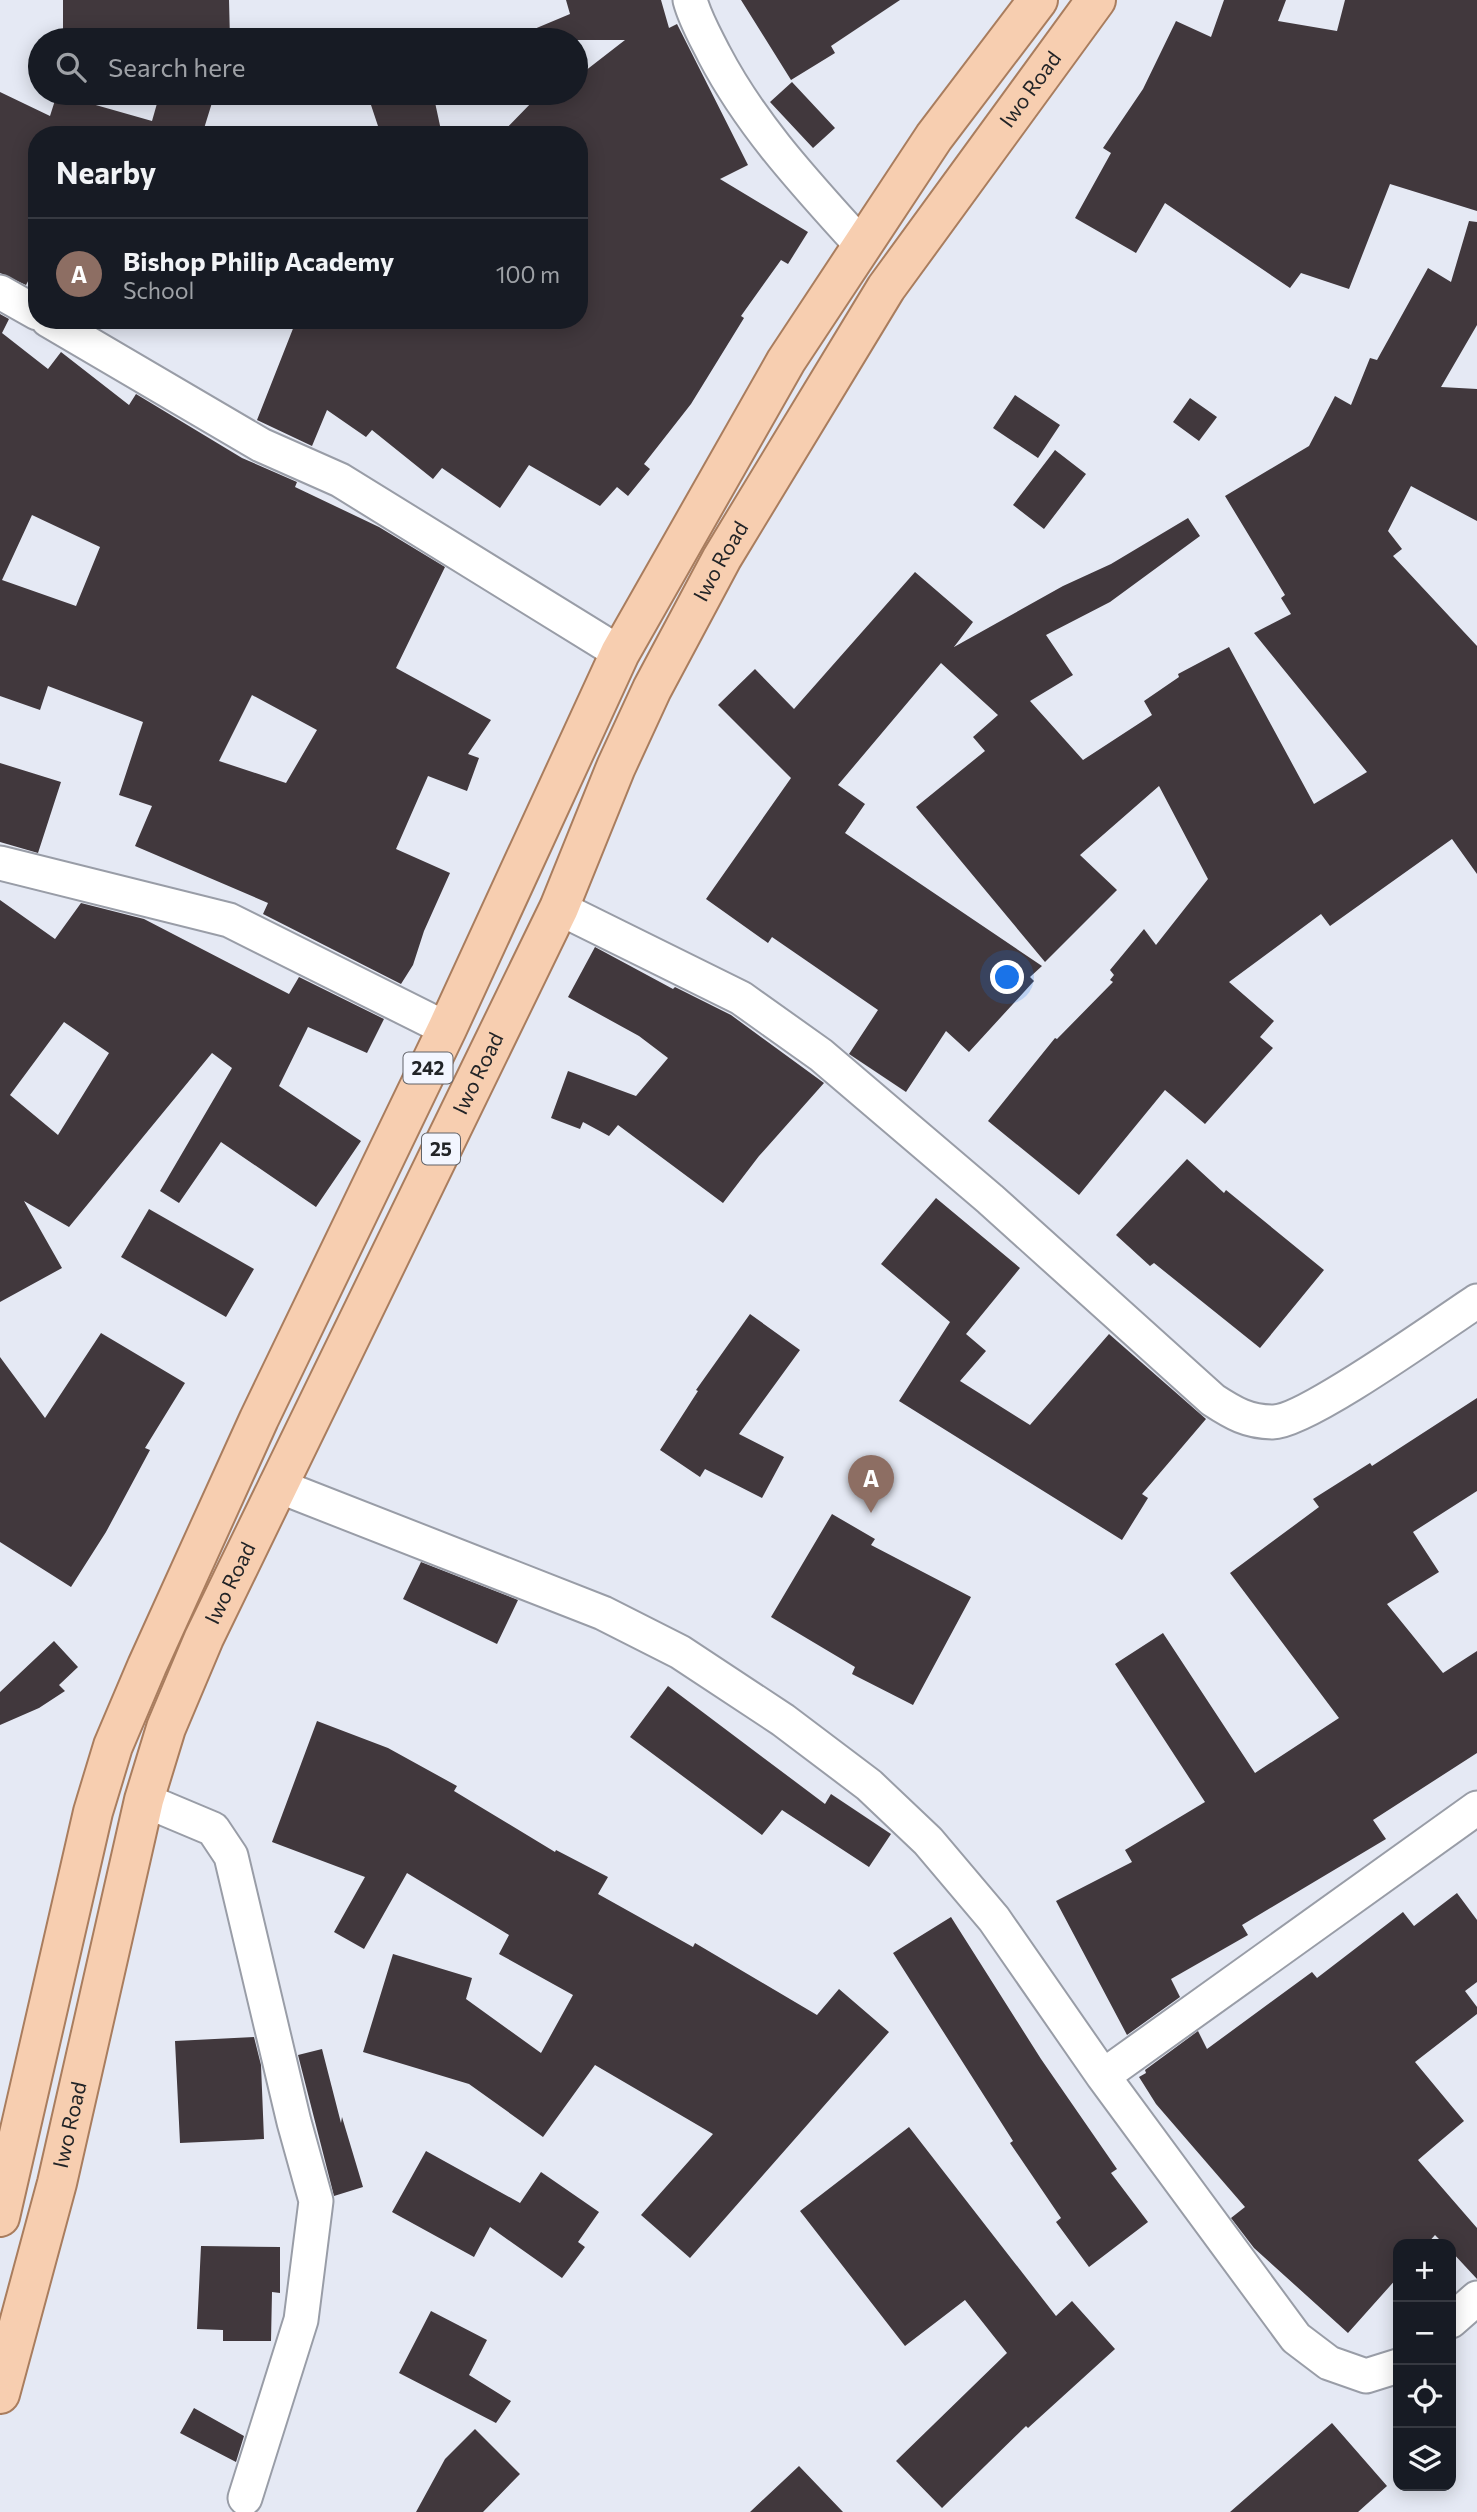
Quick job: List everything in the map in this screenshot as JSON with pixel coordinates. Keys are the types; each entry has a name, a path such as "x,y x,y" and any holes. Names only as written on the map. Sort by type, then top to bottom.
{"main road":[{"name":"Iwo Road","path":"0,2217 93,1812 113,1746 259,1419 447,1028 620,653 786,361 934,137 1038,0"},
{"name":"Iwo Road","path":"0,2394 57,2183 144,1800 166,1728 191,1666 276,1485 559,908 616,767 652,690 722,558 886,288 1096,0"}],"street":[{"path":"690,0 694,14 733,90 786,162 862,246"},
{"path":"0,292 28,308"},
{"path":"63,329 261,445 340,480 620,653"},
{"path":"0,863 229,920 447,1028"},
{"path":"559,908 741,998 821,1055 989,1199 1213,1400 1241,1418 1275,1422 1323,1401 1477,1301"},
{"path":"276,1485 603,1613 680,1652 783,1720 869,1785 928,1841 994,1919 1103,2076 1296,2338 1329,2363 1366,2376 1393,2368"},
{"path":"144,1800 213,1829 230,1856 294,2122 316,2201 301,2320 245,2498"},
{"path":"1103,2076 1477,1808"},
{"path":"1456,2317 1477,2298"}],"building":[{"path":"63,0 229,0 230,28 63,28"},
{"path":"566,0 661,0 669,28 677,24 748,165 720,179 808,232 788,264 781,260 741,316 744,318 691,404 644,464 650,469 628,496 617,487 600,506 529,465 500,508 442,468 433,479 372,430 366,437 327,410 312,446 257,420 293,329 588,329 588,126 509,126 529,105 588,105 588,69 625,40 588,40 588,28 537,28 570,14"},
{"path":"741,0 900,0 831,46 835,53 791,80"},
{"path":"1224,0 1286,0 1278,21 1337,31 1345,0 1477,0 1477,211 1390,184 1349,289 1301,273 1290,288 1165,203 1136,253 1075,218 1111,153 1103,148 1143,89 1176,21 1211,37"},
{"path":"792,82 835,128 813,148 770,102"},
{"path":"0,92 50,116 54,105 96,105 152,121 157,105 211,105 205,126 28,126 28,281 26,285 0,273"},
{"path":"371,105 436,105 440,126 378,126"},
{"path":"1469,221 1477,222 1477,325 1441,387 1477,389 1477,521 1411,486 1388,531 1402,549 1393,556 1477,646 1477,874 1452,839 1330,926 1321,914 1229,982 1274,1021 1260,1037 1273,1048 1205,1124 1165,1090 1079,1195 988,1121 1055,1038 1057,1039 1113,982 1110,980 1114,975 1110,970 1144,929 1156,945 1208,879 1159,786 1080,855 1117,890 1045,962 916,807 985,751 973,737 998,715 941,663 838,785 865,804 845,833 1042,966 1030,977 1034,981 969,1052 946,1031 906,1092 849,1054 878,1010 772,937 768,943 706,899 791,778 718,705 755,669 794,709 915,572 973,622 954,647 1063,586 1111,564 1188,518 1200,536 1110,602 1046,635 1073,675 1030,701 1083,760 1152,715 1144,701 1179,677 1178,674 1229,647 1314,804 1367,772 1254,633 1291,614 1281,598 1285,595 1225,496 1309,446 1335,396 1351,405 1370,358 1377,360 1428,268 1451,282"},
{"path":"0,314 9,319 2,333 48,369 61,352 129,405 136,394 242,458 297,482 295,487 379,527 445,567 396,668 491,720 468,754 479,758 467,791 428,776 396,849 450,873 424,931 413,965 401,984 263,914 268,903 135,846 152,806 119,795 143,722 48,686 40,710 0,696","holes":["32,515 100,547 76,606 2,580","252,695 317,730 286,783 219,761"]},
{"path":"1015,395 1060,425 1038,458 993,428"},
{"path":"1190,398 1217,417 1199,441 1173,422"},
{"path":"1055,450 1086,474 1044,529 1013,505"},
{"path":"0,763 61,782 38,853 0,842"},
{"path":"0,900 55,939 81,903 144,919 289,994 299,977 384,1019 367,1053 308,1027 279,1086 361,1141 316,1207 221,1142 179,1203 160,1191 232,1068 212,1053 69,1227 24,1201 62,1268 0,1302","holes":["64,1022 109,1053 58,1135 10,1095"]},
{"path":"595,947 673,989 675,987 731,1015 824,1083 759,1156 723,1203 618,1125 609,1136 583,1122 580,1129 551,1118 568,1071 636,1096 668,1058 639,1036 568,997"},
{"path":"1187,1159 1224,1193 1226,1190 1324,1270 1260,1348 1154,1263 1150,1266 1116,1235"},
{"path":"936,1198 1020,1268 966,1334 986,1351 960,1381 1030,1425 1109,1334 1206,1419 1142,1494 1148,1498 1122,1540 899,1401 950,1322 881,1264"},
{"path":"149,1209 254,1269 226,1317 121,1257"},
{"path":"750,1314 800,1350 739,1434 784,1457 762,1498 705,1469 700,1477 660,1450 698,1391 696,1390"},
{"path":"101,1333 185,1383 145,1448 150,1450 106,1532 71,1587 0,1542 0,1357 45,1418"},
{"path":"1477,1398 1477,1491 1413,1532 1439,1572 1387,1604 1443,1673 1477,1651 1477,1753 1373,1820 1386,1839 1242,1925 1248,1935 1171,1979 1180,1997 1127,2035 1056,1901 1132,1862 1125,1850 1205,1802 1115,1664 1163,1633 1255,1773 1339,1718 1230,1573 1319,1507 1313,1499 1370,1463 1372,1466"},
{"path":"832,1514 875,1539 871,1545 971,1597 913,1705 852,1674 855,1667 771,1617"},
{"path":"421,1562 518,1600 497,1644 403,1599"},
{"path":"54,1641 78,1667 59,1685 65,1691 39,1708 0,1725 0,1692"},
{"path":"668,1686 825,1804 831,1794 891,1834 869,1867 782,1810 762,1835 630,1737"},
{"path":"317,1721 388,1748 457,1786 454,1791 555,1852 556,1850 608,1877 598,1894 693,1947 695,1943 817,2015 839,1989 889,2032 690,2258 641,2215 713,2134 595,2065 543,2137 469,2084 363,2052 393,1954 472,1978 466,1999 541,2053 573,1995 499,1954 509,1935 407,1873 364,1949 334,1932 365,1877 272,1842"},
{"path":"1457,1893 1477,1920 1477,1982 1465,1991 1477,2007 1477,2014 1415,2062 1464,2121 1418,2160 1477,2228 1477,2279 1456,2256 1456,2239 1439,2239 1435,2235 1431,2239 1393,2239 1393,2283 1348,2333 1254,2248 1231,2218 1245,2207 1156,2104 1139,2077 1198,2031 1207,2049 1312,1972 1317,1978 1403,1912 1414,1926"},
{"path":"951,1917 1041,2059 1117,2169 1111,2173 1148,2222 1089,2267 1056,2222 1061,2218 1010,2143 1013,2141 893,1953"},
{"path":"254,2037 261,2065 264,2139 180,2143 175,2041"},
{"path":"322,2049 341,2123 342,2117 363,2187 334,2196 298,2055"},
{"path":"909,2127 1056,2316 1072,2301 1115,2349 1028,2428 1026,2426 942,2508 896,2461 1007,2353 965,2300 905,2346 800,2211"},
{"path":"426,2151 520,2203 541,2172 599,2212 578,2242 585,2247 562,2278 490,2227 474,2257 392,2212"},
{"path":"201,2246 280,2247 280,2293 272,2292 271,2341 223,2341 223,2330 197,2329"},
{"path":"431,2311 487,2340 469,2375 511,2401 496,2423 399,2373"},
{"path":"194,2408 244,2436 236,2462 180,2433"},
{"path":"1332,2423 1387,2486 1358,2512 1230,2512"},
{"path":"475,2429 520,2474 483,2512 416,2512 445,2459"},
{"path":"799,2466 843,2512 750,2512"}],"place":[{"name":"Bishop Philip Academy","path":"871,1513"}]}
